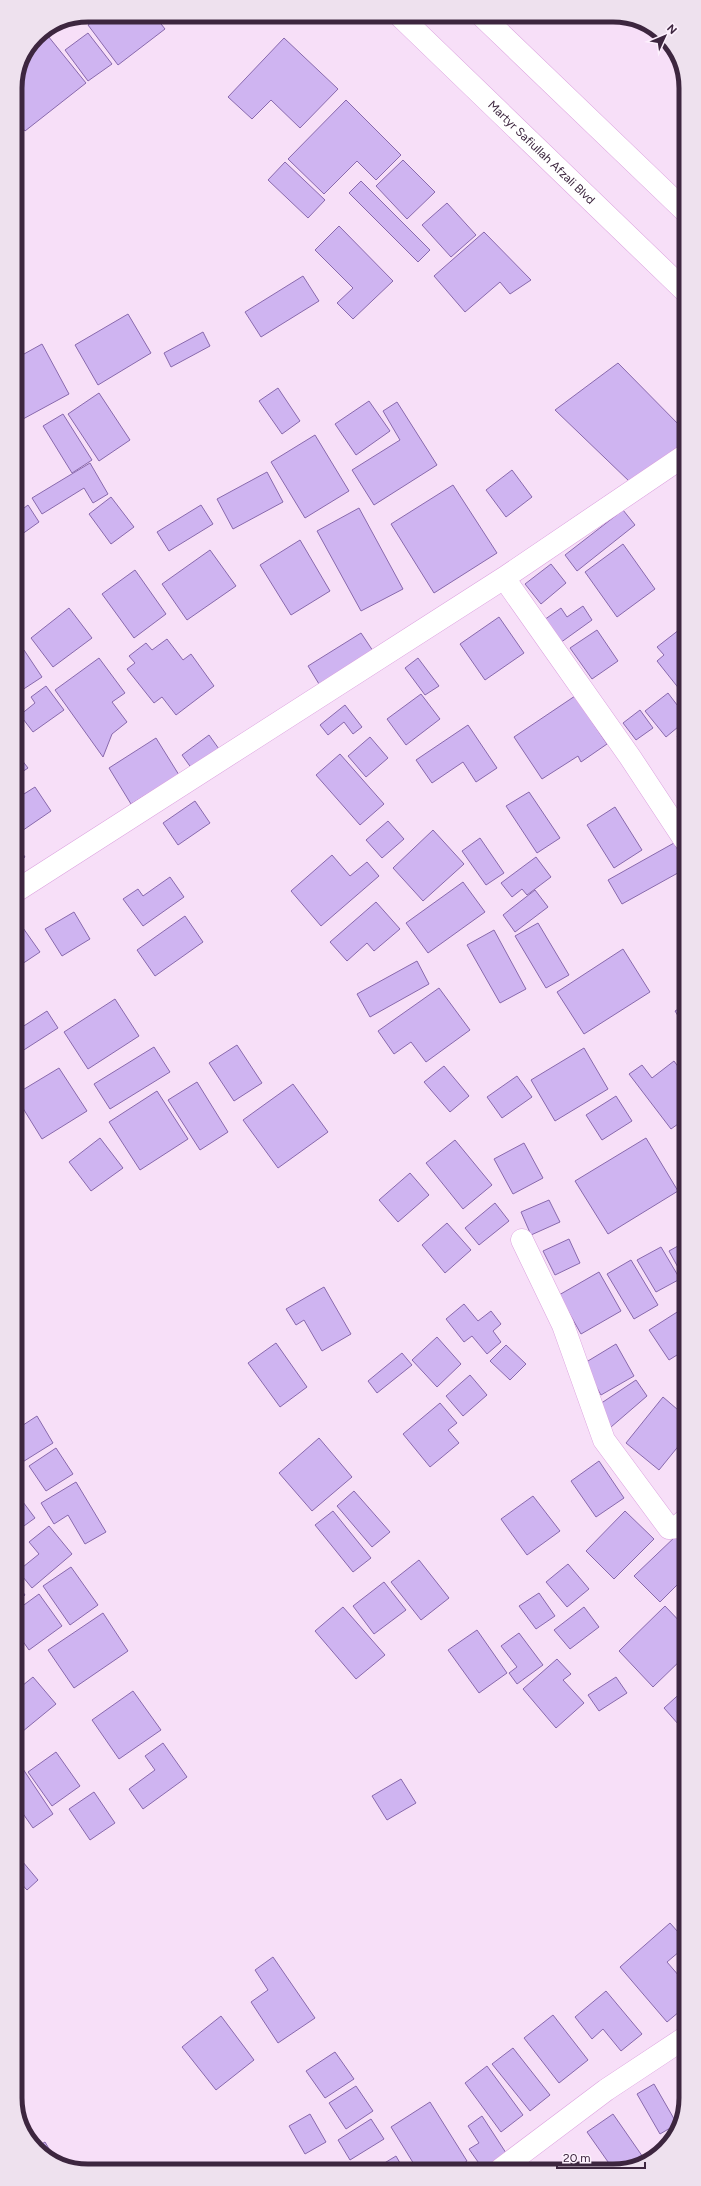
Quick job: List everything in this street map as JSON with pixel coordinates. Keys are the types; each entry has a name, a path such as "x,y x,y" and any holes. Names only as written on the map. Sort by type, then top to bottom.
{"street":[{"name":"Martyr Safiullah Afzali Blvd","path":"406,22 679,285"},
{"path":"487,22 679,205"},
{"path":"22,887 504,578 679,459"},
{"path":"504,578 630,757 679,831"},
{"path":"522,1240 563,1325 604,1440 669,1528 679,1524"},
{"path":"507,2164 606,2090 679,2042"}],"building":[{"path":"92,22 160,22 165,29 118,65 88,25"},
{"path":"88,33 112,64 88,81 65,50"},
{"path":"48,36 86,83 25,131 22,127 23,75 33,51"},
{"path":"284,38 338,89 300,128 271,100 252,119 228,97"},
{"path":"346,100 401,155 376,180 357,161 324,194 288,159"},
{"path":"403,160 435,192 407,219 376,186"},
{"path":"285,162 325,200 308,218 268,180"},
{"path":"361,181 430,250 418,262 349,193"},
{"path":"447,203 476,235 451,257 422,225"},
{"path":"339,226 393,281 353,319 337,303 353,288 315,250"},
{"path":"484,232 531,280 510,294 500,282 465,312 434,276"},
{"path":"303,276 319,301 261,337 245,312"},
{"path":"128,314 151,353 98,385 75,345"},
{"path":"203,332 210,346 171,367 164,353"},
{"path":"42,344 69,394 23,419 22,417 22,355"},
{"path":"618,363 679,425 679,446 631,483 555,410"},
{"path":"278,388 300,421 282,434 259,401"},
{"path":"99,393 130,440 99,461 68,414"},
{"path":"369,401 390,431 356,455 335,424"},
{"path":"397,402 437,465 374,505 352,470 400,440 383,411"},
{"path":"63,414 92,460 72,473 43,426"},
{"path":"315,435 349,491 305,518 271,462"},
{"path":"90,463 108,494 93,503 84,488 42,514 32,498"},
{"path":"512,470 532,497 506,517 486,490"},
{"path":"267,472 283,502 233,529 217,499"},
{"path":"453,485 497,553 434,593 391,524"},
{"path":"111,497 134,527 111,544 89,514"},
{"path":"28,505 39,522 22,534 22,510"},
{"path":"201,505 213,524 169,551 157,532"},
{"path":"359,508 403,589 361,611 317,531"},
{"path":"623,510 635,525 577,571 565,555"},
{"path":"300,540 330,591 291,615 260,565"},
{"path":"623,544 655,589 617,617 585,572"},
{"path":"210,550 236,586 187,620 162,584"},
{"path":"551,564 566,583 541,604 525,584"},
{"path":"135,570 166,614 134,638 102,594"},
{"path":"583,606 592,620 560,643 544,620 561,608 567,617"},
{"path":"69,608 92,638 53,667 31,638"},
{"path":"499,617 524,653 485,680 460,644"},
{"path":"597,630 618,661 592,679 570,648"},
{"path":"679,630 679,689 657,661 664,655 657,647"},
{"path":"361,633 373,651 319,684 308,666"},
{"path":"167,639 183,660 191,654 214,686 176,715 162,697 154,703 127,669 135,663 129,656 146,643 152,650"},
{"path":"24,650 42,677 22,690 22,652"},
{"path":"99,658 125,693 112,702 127,722 112,734 103,757 55,690"},
{"path":"418,658 439,686 425,695 405,668"},
{"path":"46,686 64,710 33,732 22,718 22,713 35,703 31,697"},
{"path":"668,693 679,707 679,726 666,737 645,711"},
{"path":"421,694 440,719 406,745 387,719"},
{"path":"575,696 607,744 581,762 578,756 542,779 514,737"},
{"path":"345,705 362,727 353,734 344,722 328,735 320,725"},
{"path":"640,710 653,728 636,740 623,723"},
{"path":"468,725 497,768 476,782 463,762 432,783 416,760"},
{"path":"209,735 219,749 192,769 182,755"},
{"path":"370,737 388,758 366,777 348,756"},
{"path":"156,738 179,775 131,804 109,768"},
{"path":"340,754 384,804 360,825 316,775"},
{"path":"22,760 28,768 22,772"},
{"path":"35,787 51,811 22,831 22,795"},
{"path":"529,792 560,838 537,853 506,806"},
{"path":"195,801 210,823 178,845 163,823"},
{"path":"615,807 642,850 614,868 587,825"},
{"path":"388,821 404,839 382,858 366,840"},
{"path":"433,830 464,864 423,901 393,868"},
{"path":"480,838 504,873 486,885 462,851"},
{"path":"674,843 679,852 679,872 622,904 608,880"},
{"path":"332,855 350,876 367,862 379,876 321,926 291,891"},
{"path":"536,857 551,877 527,895 522,889 512,897 501,883"},
{"path":"170,877 184,897 143,926 123,899 138,889 143,896"},
{"path":"463,882 485,912 428,953 406,923"},
{"path":"535,890 548,907 515,932 503,915"},
{"path":"376,902 400,929 374,951 367,943 347,961 330,942"},
{"path":"74,912 90,939 62,956 45,929"},
{"path":"185,916 203,942 155,976 137,950"},
{"path":"538,923 569,975 546,988 515,936"},
{"path":"22,926 40,952 22,964"},
{"path":"494,930 526,989 500,1003 467,945"},
{"path":"623,949 650,992 584,1034 557,992"},
{"path":"417,961 429,984 370,1017 357,994"},
{"path":"439,988 470,1030 426,1062 411,1042 394,1054 378,1031"},
{"path":"115,999 139,1036 88,1069 64,1032"},
{"path":"679,1009 679,1017 675,1011"},
{"path":"47,1011 58,1028 22,1051 22,1027"},
{"path":"237,1045 262,1083 234,1101 209,1063"},
{"path":"154,1047 170,1072 110,1109 94,1084"},
{"path":"584,1048 608,1089 555,1121 531,1080"},
{"path":"674,1061 679,1068 679,1123 671,1129 629,1074 642,1065 652,1078"},
{"path":"444,1066 469,1096 450,1112 424,1082"},
{"path":"59,1068 87,1111 42,1139 22,1107 22,1090"},
{"path":"517,1076 532,1097 502,1118 487,1097"},
{"path":"197,1082 228,1132 200,1150 168,1100"},
{"path":"293,1084 328,1132 278,1168 243,1120"},
{"path":"157,1091 188,1139 140,1170 109,1122"},
{"path":"616,1096 632,1121 602,1140 586,1115"},
{"path":"100,1138 123,1168 91,1191 69,1162"},
{"path":"646,1138 678,1191 608,1234 575,1181"},
{"path":"455,1140 492,1185 463,1209 426,1163"},
{"path":"524,1143 543,1178 513,1194 494,1159"},
{"path":"410,1173 429,1195 398,1222 379,1200"},
{"path":"549,1200 560,1222 531,1235 521,1212"},
{"path":"495,1203 509,1221 479,1245 465,1228"},
{"path":"447,1223 471,1250 445,1273 422,1245"},
{"path":"569,1239 580,1263 555,1275 543,1251"},
{"path":"679,1245 679,1269 669,1251"},
{"path":"661,1247 679,1280 656,1292 637,1260"},
{"path":"631,1260 658,1305 634,1319 607,1274"},
{"path":"599,1272 621,1311 581,1334 559,1295"},
{"path":"324,1287 351,1334 322,1351 304,1320 296,1325 286,1309"},
{"path":"464,1304 478,1321 491,1311 501,1324 493,1331 501,1342 487,1354 472,1336 464,1342 446,1319"},
{"path":"679,1311 679,1354 669,1360 649,1330"},
{"path":"437,1337 461,1364 437,1387 412,1360"},
{"path":"276,1343 307,1387 280,1407 248,1363"},
{"path":"616,1344 634,1376 601,1395 583,1364"},
{"path":"506,1345 526,1364 510,1380 490,1361"},
{"path":"402,1353 412,1365 377,1393 368,1381"},
{"path":"470,1375 487,1395 463,1416 446,1396"},
{"path":"636,1380 647,1396 611,1427 600,1404"},
{"path":"663,1397 679,1411 679,1445 659,1470 626,1443"},
{"path":"440,1403 457,1423 448,1430 459,1443 430,1467 403,1434"},
{"path":"37,1416 53,1443 22,1462 22,1426"},
{"path":"319,1438 352,1477 312,1511 279,1473"},
{"path":"56,1448 73,1474 46,1491 29,1466"},
{"path":"599,1461 624,1498 596,1517 571,1481"},
{"path":"76,1482 106,1532 85,1544 68,1515 54,1524 41,1503"},
{"path":"354,1491 390,1532 372,1547 337,1506"},
{"path":"533,1496 560,1531 527,1555 501,1519"},
{"path":"22,1501 35,1518 22,1527"},
{"path":"333,1511 371,1558 353,1572 315,1525"},
{"path":"625,1511 654,1539 614,1579 586,1551"},
{"path":"49,1526 72,1554 32,1588 22,1576 22,1568 39,1554 29,1542"},
{"path":"677,1535 679,1537 679,1583 660,1602 634,1576"},
{"path":"419,1560 449,1598 421,1620 391,1582"},
{"path":"568,1564 589,1589 567,1607 546,1582"},
{"path":"71,1567 98,1605 70,1625 43,1586"},
{"path":"384,1582 406,1610 374,1634 353,1606"},
{"path":"22,1591 25,1595 22,1598"},
{"path":"539,1593 555,1616 536,1629 519,1606"},
{"path":"39,1594 62,1626 29,1650 22,1640 22,1606"},
{"path":"665,1606 679,1621 679,1662 653,1687 619,1651"},
{"path":"343,1607 385,1655 356,1679 315,1631"},
{"path":"584,1607 599,1627 570,1649 554,1630"},
{"path":"103,1613 128,1651 74,1688 48,1650"},
{"path":"477,1630 507,1673 479,1693 448,1650"},
{"path":"519,1633 543,1665 517,1684 509,1673 517,1667 501,1646"},
{"path":"557,1659 571,1674 563,1680 584,1703 556,1728 523,1689"},
{"path":"33,1677 56,1704 22,1732 22,1686"},
{"path":"616,1677 627,1693 599,1711 588,1695"},
{"path":"133,1691 161,1730 119,1759 92,1720"},
{"path":"679,1694 679,1725 664,1708"},
{"path":"163,1743 187,1777 143,1809 129,1789 155,1770 145,1756"},
{"path":"56,1752 80,1786 52,1806 28,1772"},
{"path":"23,1769 53,1814 33,1828 22,1812"},
{"path":"401,1779 416,1803 387,1820 372,1796"},
{"path":"94,1792 115,1823 90,1840 69,1809"},
{"path":"22,1861 38,1880 27,1890 22,1884"},
{"path":"670,1923 679,1933 679,1952 667,1962 679,1976 679,2012 667,2022 620,1967"},
{"path":"273,1957 315,2018 278,2043 251,2002 268,1990 255,1970"},
{"path":"606,1991 642,2034 621,2051 603,2029 592,2039 575,2017"},
{"path":"553,2015 588,2060 559,2083 524,2038"},
{"path":"221,2016 254,2060 216,2090 182,2047"},
{"path":"513,2048 550,2095 530,2111 492,2064"},
{"path":"335,2052 354,2079 325,2098 306,2071"},
{"path":"487,2066 523,2115 501,2132 465,2083"},
{"path":"654,2084 675,2121 672,2127 660,2134 637,2094"},
{"path":"356,2086 373,2111 346,2129 329,2103"},
{"path":"430,2102 467,2161 462,2164 414,2164 391,2127"},
{"path":"310,2114 326,2142 305,2154 289,2126"},
{"path":"613,2114 643,2157 630,2162 609,2164 587,2132"},
{"path":"482,2116 508,2156 496,2164 480,2164 469,2149 479,2143 468,2126"},
{"path":"371,2119 384,2139 350,2160 338,2140"},
{"path":"45,2142 51,2152 48,2150 41,2144"},
{"path":"396,2156 401,2164 383,2164"}]}
